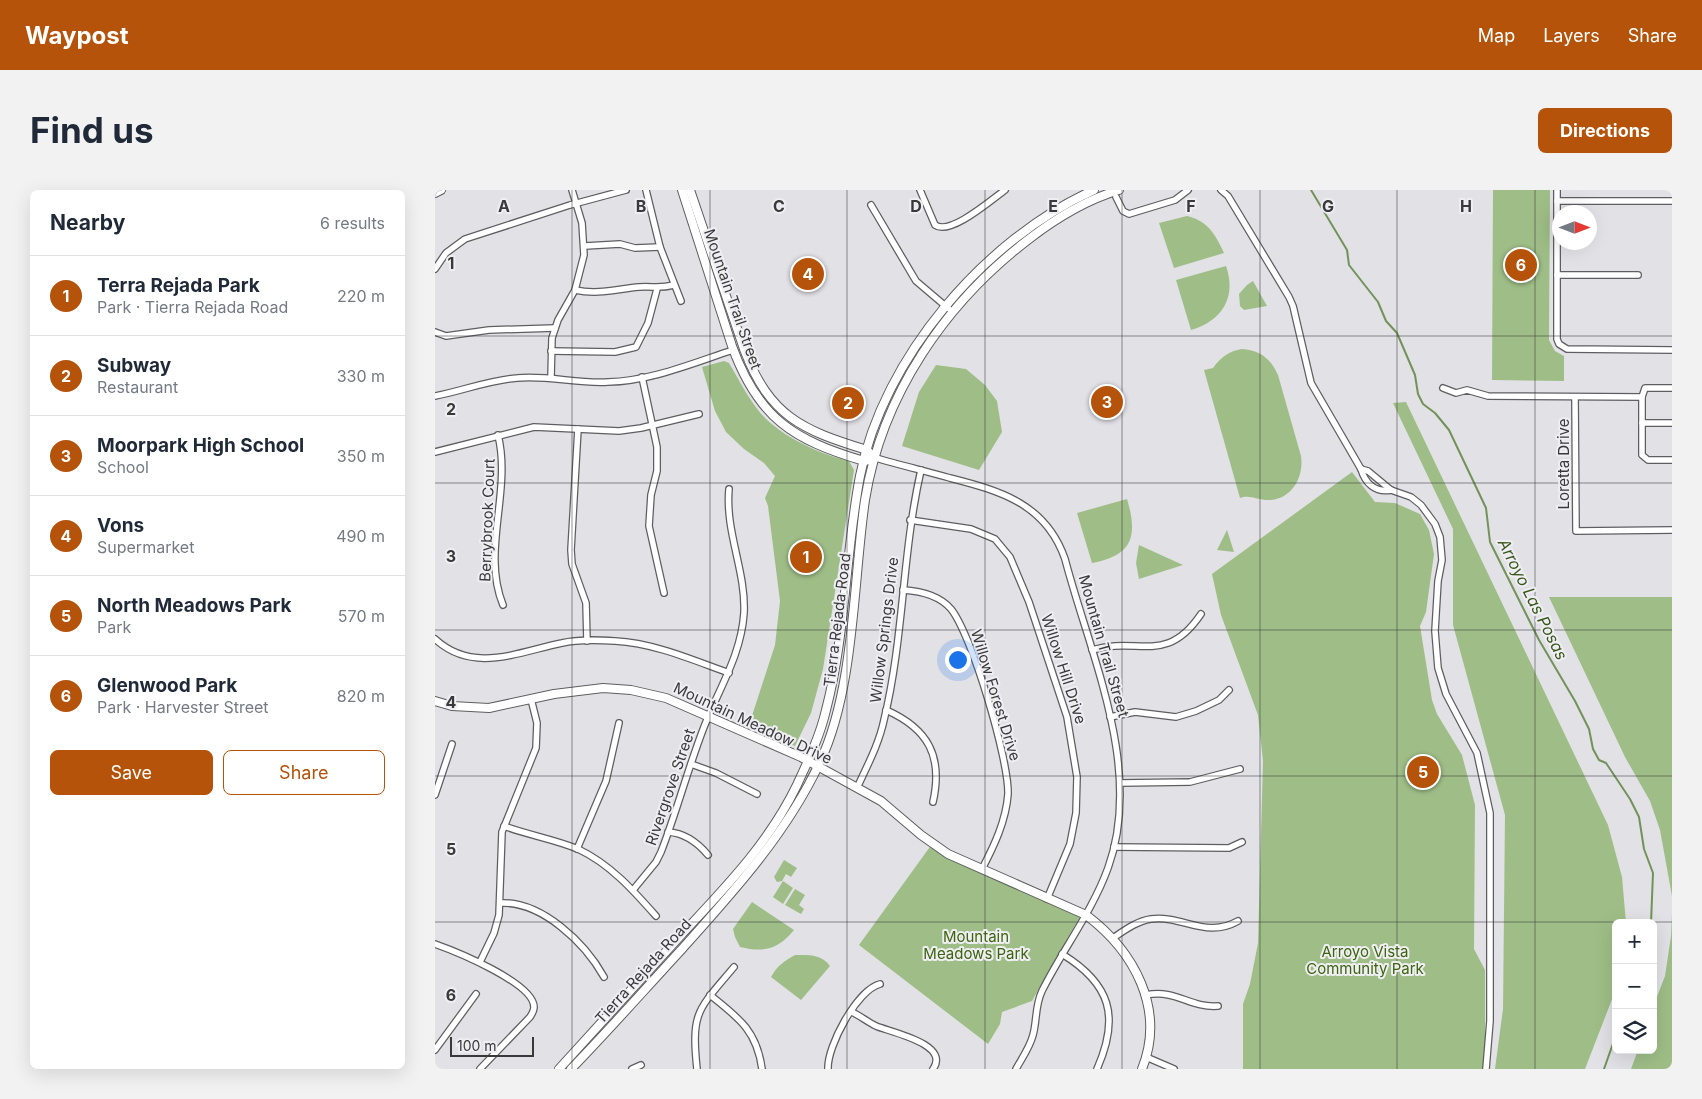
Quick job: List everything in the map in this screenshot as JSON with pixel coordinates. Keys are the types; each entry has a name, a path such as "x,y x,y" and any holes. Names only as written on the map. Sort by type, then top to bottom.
{"main road":[{"path":"435,193 441,190"},
{"name":"Mountain Trail Street","path":"682,190 733,350 740,368 756,396 785,427 811,443 864,460 876,458"},
{"name":"Mountain Trail Street","path":"689,190 744,349 753,371 764,390 784,412 809,430 823,437 867,450 876,458"},
{"name":"Tierra Rejada Road","path":"559,1069 741,869 781,813 808,760 826,714 832,686 855,509 864,460 898,377 925,332 945,306 991,260 1023,233 1074,199 1094,190"},
{"name":"Tierra Rejada Road","path":"571,1069 702,927 763,855 790,817 818,766 831,734 841,697 865,500 876,458 905,384 923,350 952,312 995,266 1040,230 1077,208 1114,192"},
{"name":"Mountain Meadow Drive","path":"435,702 452,706 489,708 582,689 631,690 667,698 808,760 895,812 932,844 955,858 1086,915 1113,938 1129,959 1146,995 1151,1033 1142,1069"}],"street":[{"path":"551,378 551,351 555,328 575,290 582,268 585,246 582,223 572,190"},
{"path":"435,269 450,250 465,239 576,204 603,193 626,190"},
{"path":"647,190 660,247 681,301"},
{"path":"919,190 935,225 943,228 953,226 1005,190"},
{"path":"1114,192 1123,211 1129,214 1175,200 1188,190"},
{"path":"1221,190 1228,196 1289,297 1293,306 1311,384 1368,483 1379,490 1391,490 1411,497 1421,505 1435,524 1440,537 1442,560 1438,581 1435,631 1438,668 1446,694 1477,753 1489,801 1490,1012 1487,1069"},
{"path":"1557,190 1557,339 1562,347 1567,349 1672,350"},
{"path":"1557,201 1672,201"},
{"path":"871,205 916,281 952,312"},
{"path":"585,246 620,244 635,248 660,247"},
{"path":"1557,274 1637,275"},
{"path":"575,290 596,293 642,287 657,290 674,285"},
{"path":"551,351 607,352 636,347 648,323 657,290"},
{"path":"435,332 446,336 489,330 555,328"},
{"path":"435,396 509,379 551,378 609,382 642,378 733,350"},
{"path":"642,378 658,458 651,495 649,526 664,593"},
{"path":"1443,388 1456,393 1467,390 1488,396 1642,397"},
{"path":"1672,388 1645,388 1642,397 1642,455 1648,460 1672,460"},
{"name":"Loretta Drive","path":"1575,397 1576,530 1672,530"},
{"path":"435,452 547,426 619,431 699,414"},
{"path":"1642,423 1672,423"},
{"path":"578,429 571,550 572,564 586,603 587,641"},
{"name":"Berrybrook Court","path":"498,436 503,459 495,582 503,605"},
{"name":"Mountain Trail Street","path":"876,458 989,488 1023,504 1043,520 1063,553 1110,717 1117,749 1120,783 1114,847 1099,889 1041,993 1033,1037 1017,1069"},
{"name":"Willow Springs Drive","path":"857,788 875,748 887,710 910,520 921,470"},
{"name":"Rivergrove Street","path":"633,890 656,862 709,715 729,673 741,639 744,612 742,580 729,524 729,490"},
{"name":"Willow Hill Drive","path":"910,520 971,529 995,539 1005,549 1013,563 1029,602 1067,718 1077,777 1076,812 1070,844 1047,899"},
{"name":"Willow Forest Drive","path":"903,590 919,592 941,600 957,618 965,636 1000,741 1007,774 1006,807 996,841 982,869"},
{"path":"1092,650 1114,645 1145,648 1169,643 1189,630 1201,614"},
{"path":"435,639 455,653 483,659 506,657 563,643 618,641 642,645 729,673"},
{"path":"1110,717 1135,712 1176,717 1196,711 1219,700 1229,690"},
{"path":"480,962 494,933 500,903 500,851 504,826 535,748 537,723 531,699"},
{"path":"887,710 917,727 929,744 937,774 933,802"},
{"path":"577,849 606,781 619,723"},
{"path":"435,795 452,744"},
{"path":"691,764 717,773 757,794"},
{"path":"1120,783 1190,782 1239,769"},
{"path":"504,826 577,849 613,871 656,916"},
{"path":"668,832 694,841 708,855"},
{"path":"1114,847 1229,848 1242,842"},
{"path":"500,903 514,903 533,910 567,933 590,954 604,977"},
{"path":"1113,938 1133,925 1151,919 1173,920 1202,928 1224,927 1238,921"},
{"path":"435,944 480,962 501,973 532,999 534,1007 530,1017 481,1069"},
{"path":"1062,954 1084,968 1094,979 1106,1003 1109,1016 1108,1042 1097,1069"},
{"path":"697,1069 694,1030 699,1012 734,967"},
{"path":"828,1069 829,1052 833,1042 868,990 880,984"},
{"path":"435,1050 476,994"},
{"path":"1146,995 1170,994 1202,1006 1218,1006"},
{"path":"711,995 749,1030 757,1046 762,1069"},
{"path":"852,1012 875,1025 910,1037 931,1048 935,1055 936,1063 933,1069"},
{"path":"1146,1057 1174,1069"},
{"path":"632,1069 641,1065"}],"green space":[{"path":"1493,190 1550,190 1549,340 1555,351 1564,356 1564,381 1492,380"},
{"path":"1187,216 1200,221 1210,229 1224,253 1174,268 1159,223"},
{"path":"1226,266 1230,288 1224,306 1211,321 1191,330 1176,280"},
{"path":"1253,281 1267,306 1244,310 1240,306 1239,294"},
{"path":"1242,349 1254,351 1264,356 1275,369 1301,456 1301,471 1295,485 1285,495 1271,500 1248,497 1240,498 1204,370 1213,368 1229,353"},
{"path":"724,361 729,363 758,410 776,428 799,442 825,454 849,461 854,470 823,669 811,713 795,746 749,725 775,645 780,601 768,506 765,498 775,476 764,463 744,449 726,432 715,411 702,367"},
{"path":"936,365 966,369 985,385 997,401 1002,432 979,470 902,446 919,392"},
{"path":"1406,402 1608,825 1622,877 1626,919 1612,919 1612,999 1585,1069 1495,1069 1503,1009 1505,815 1453,625 1453,529 1393,403"},
{"name":"Arroyo Vista Community Park","path":"1352,472 1375,502 1395,503 1420,514 1429,530 1434,554 1426,612 1420,626 1432,700 1437,714 1462,755 1475,805 1474,949 1485,970 1485,1069 1243,1069 1243,1004 1250,984 1258,943 1263,761 1258,715 1221,615 1212,574"},
{"path":"1127,499 1132,523 1132,533 1129,542 1116,555 1092,563 1077,513"},
{"path":"1227,530 1234,552 1217,550"},
{"path":"1139,545 1183,565 1139,579 1136,563"},
{"path":"1549,597 1672,597 1672,896 1660,830 1650,801 1625,757"},
{"name":"Mountain Meadows Park","path":"932,844 1082,913 1032,1001 1002,1012 1000,1024 988,1044 859,945"},
{"path":"784,860 797,868 791,877 786,874 782,881 777,882 774,877"},
{"path":"783,881 793,888 783,904 773,897"},
{"path":"795,889 805,895 799,905 804,909 801,914 785,905"},
{"path":"752,902 794,930 782,942 770,948 757,950 740,947 733,929"},
{"path":"1672,914 1672,1069 1631,1069 1637,1054 1657,1054 1657,997 1665,976"},
{"path":"795,955 819,957 830,966 801,1000 771,977 781,964"}],"waterway":[{"name":"Arroyo Las Posas","path":"1311,190 1347,250 1349,265 1378,302 1386,321 1397,333 1415,375 1418,394 1423,404 1435,413 1449,430 1486,508 1490,542 1539,640 1575,701 1589,729 1593,749 1599,760 1606,763 1630,799 1639,817 1644,849 1653,873 1651,919"},
{"name":"Arroyo Las Posas","path":"1604,1069 1612,1046"}],"place":[{"name":"Glenwood Park","path":"1521,265"},
{"name":"Vons","path":"808,274"},
{"name":"Moorpark High School","path":"1107,402"},
{"name":"Subway","path":"848,403"},
{"name":"Terra Rejada Park","path":"806,557"},
{"name":"North Meadows Park","path":"1423,772"}]}
